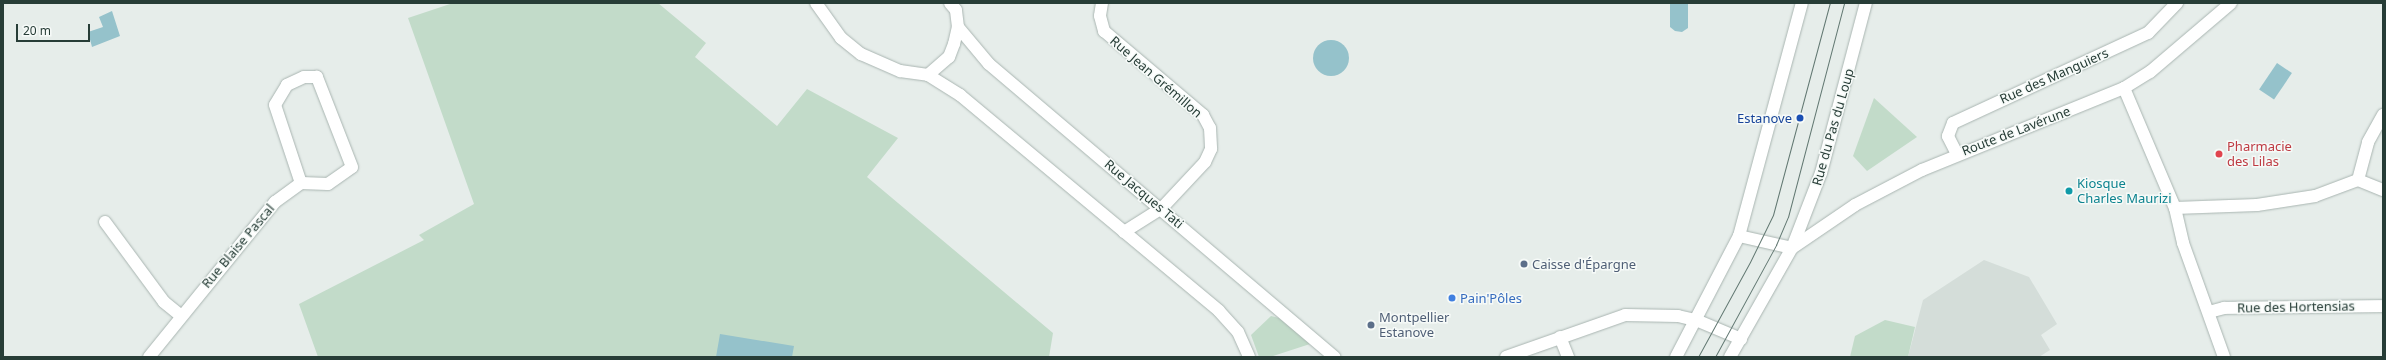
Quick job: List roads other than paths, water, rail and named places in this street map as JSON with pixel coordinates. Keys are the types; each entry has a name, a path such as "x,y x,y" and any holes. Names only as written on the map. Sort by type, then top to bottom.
{"street":[{"path":"816,3 841,38 861,54 900,72 928,75 960,95 1219,311 1238,332 1249,357"},
{"name":"Rue Jean Grémillon","path":"1102,3 1100,16 1104,31 1203,116 1210,128 1211,149 1205,162 1162,208 1124,232"},
{"path":"1676,357 1739,236 1802,3"},
{"name":"Rue du Pas du Loup","path":"1792,248 1821,173 1866,3"},
{"name":"Rue des Manguiers","path":"1957,154 1948,136 1953,123 1963,117 2148,33 2177,3"},
{"name":"Route de Lavérune","path":"1730,357 1792,248 1855,205 1957,154 2124,88 2150,72 2231,3"},
{"path":"928,75 949,57 958,27 956,5"},
{"name":"Rue Jacques Tati","path":"958,27 989,64 1162,208 1335,357"},
{"path":"304,77 317,77 352,167 328,184 301,183 275,105 287,85 304,77"},
{"path":"2124,88 2175,208 2183,243 2224,357"},
{"path":"2358,180 2368,142 2383,115"},
{"path":"2175,208 2258,205 2315,196 2358,180 2383,190"},
{"name":"Rue Blaise Pascal","path":"149,357 180,315 275,202 301,183"},
{"path":"105,222 164,302 180,315"},
{"path":"1739,236 1792,248"},
{"name":"Rue des Hortensias","path":"2209,312 2224,308 2383,306"},
{"path":"1506,357 1625,315 1678,316 1696,320 1741,339"},
{"path":"1560,337 1568,357"}],"water":[{"path":"1670,3 1688,3 1688,28 1682,32 1675,31 1670,27"},
{"path":"112,11 120,36 92,47 88,32 103,27 99,17"},
{"path":"1331,40 1344,45 1349,58 1344,71 1331,76 1318,71 1313,58 1318,45"},
{"path":"2277,63 2292,73 2274,100 2259,90"},
{"path":"720,334 794,346 792,357 716,357"}],"tram line":[{"path":"1698,357 1750,262 1773,215 1830,3"},
{"path":"1715,357 1776,245 1788,217 1844,3"}],"place":[{"name":"Estanove","path":"1800,118"},
{"name":"Pharmacie des Lilas","path":"2219,154"},
{"name":"Kiosque Charles Maurizi","path":"2069,191"},
{"name":"Caisse d'Épargne","path":"1524,264"},
{"name":"Pain'Pôles","path":"1452,298"},
{"name":"Montpellier Estanove","path":"1371,325"}]}
